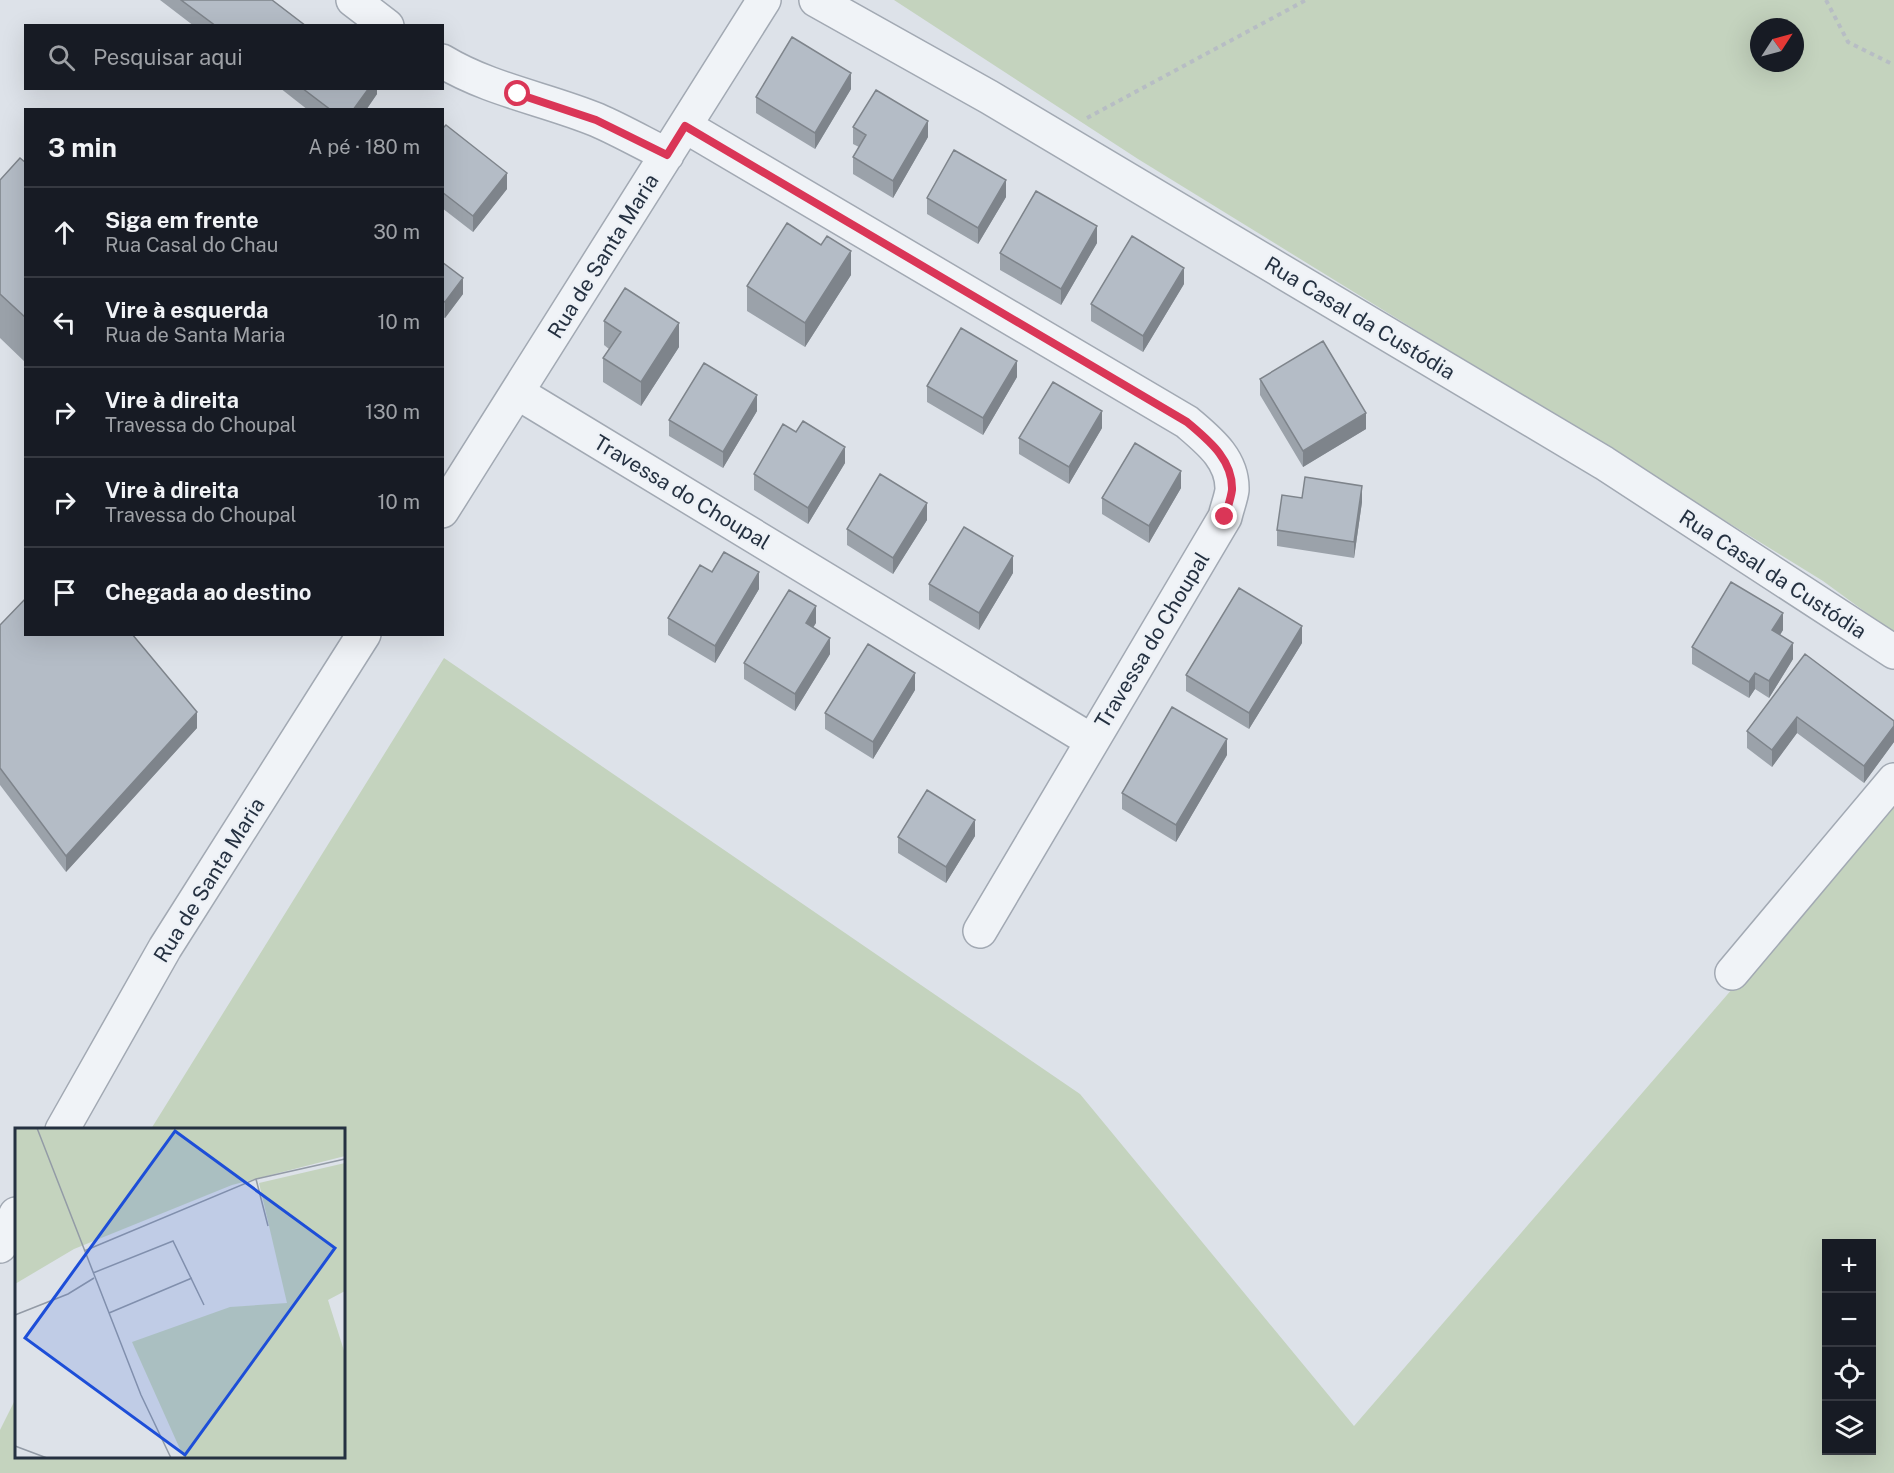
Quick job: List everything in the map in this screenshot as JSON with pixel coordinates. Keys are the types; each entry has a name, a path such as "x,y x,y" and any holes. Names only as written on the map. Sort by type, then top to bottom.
{"street":[{"path":"353,0 384,24"},
{"name":"Rua de Santa Maria","path":"444,508 764,0"},
{"name":"Rua Casal da Custódia","path":"816,0 1054,135 1604,463 1894,652"},
{"path":"444,62 518,94 596,120 667,155"},
{"name":"Travessa do Choupal","path":"685,126 1187,422 1212,444 1229,466 1232,490 1225,517 980,931"},
{"name":"Travessa do Choupal","path":"518,393 1092,741"},
{"name":"Rua de Santa Maria","path":"63,1128 165,948 363,636"},
{"path":"1732,974 1894,780"},
{"path":"0,1246 15,1216"}],"path":[{"path":"1054,135 1306,0"},
{"path":"1826,0 1848,42 1894,65"}],"green space":[{"path":"894,0 1894,0 1894,633 1823,581 1138,159"},
{"path":"444,658 1080,1094 1354,1426 1894,802 1894,1473 0,1473 0,1430 15,1400 15,1458 345,1458 345,1128 152,1128"}],"building":[{"path":"181,0 272,0 303,24 213,24"},
{"path":"792,37 851,73 815,133 756,97"},
{"path":"305,90 368,90 354,108 328,108"},
{"path":"876,90 928,121 893,181 853,157 866,135 853,127"},
{"path":"446,125 507,173 473,216 444,194 444,127"},
{"path":"954,150 1006,180 978,228 927,198"},
{"path":"20,158 24,161 24,316 0,294 0,180"},
{"path":"1036,191 1097,226 1061,289 1000,253"},
{"path":"787,223 821,245 827,236 851,251 805,323 747,286"},
{"path":"1132,236 1184,268 1143,336 1091,304"},
{"path":"444,264 463,278 444,301"},
{"path":"625,288 679,323 641,382 603,358 621,332 604,321"},
{"path":"961,328 1017,361 983,418 927,386"},
{"path":"1323,341 1366,413 1303,451 1260,379"},
{"path":"704,363 757,395 723,452 669,420"},
{"path":"1053,382 1102,411 1069,467 1019,438"},
{"path":"803,421 845,447 808,508 754,474 783,424 796,432"},
{"path":"1135,443 1181,471 1149,526 1102,498"},
{"path":"880,474 927,503 893,558 847,529"},
{"path":"1305,477 1362,486 1354,542 1277,530 1282,495 1302,498"},
{"path":"964,527 1013,556 979,613 929,584"},
{"path":"724,552 759,572 715,646 668,618 700,565 712,572"},
{"path":"1731,582 1783,613 1772,630 1793,643 1769,681 1755,673 1749,682 1692,647"},
{"path":"1239,588 1302,626 1249,713 1186,675"},
{"path":"789,590 816,606 806,623 830,638 795,694 744,663"},
{"path":"24,600 24,636 134,636 197,712 66,856 0,768 0,625"},
{"path":"868,644 915,673 873,742 825,713"},
{"path":"1805,654 1894,721 1894,726 1864,766 1797,717 1772,750 1747,731"},
{"path":"1172,707 1227,739 1176,825 1122,793"},
{"path":"927,790 975,820 946,867 898,837"}],"route":[{"path":"518,94 596,120 667,155 685,126 1187,422 1212,444 1229,466 1232,490 1225,517"}]}
